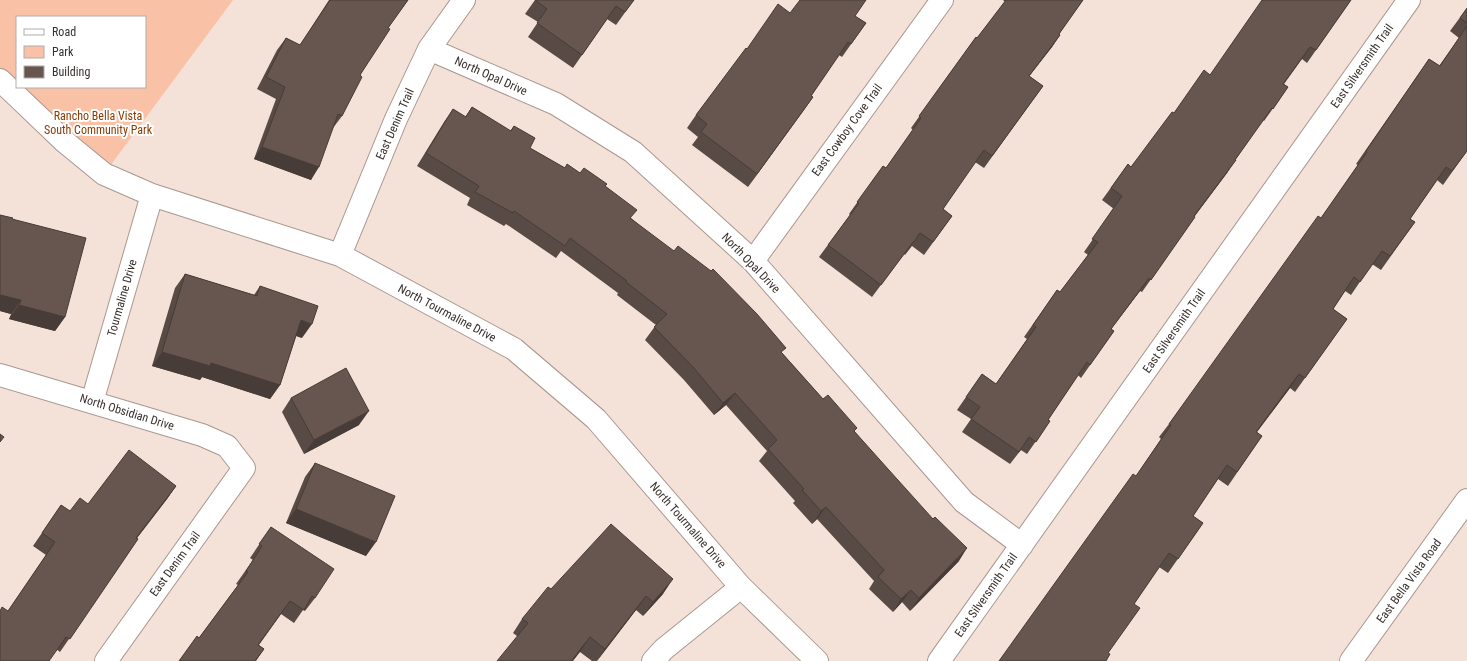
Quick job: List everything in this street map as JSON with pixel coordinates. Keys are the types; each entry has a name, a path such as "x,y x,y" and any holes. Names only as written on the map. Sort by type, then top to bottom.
{"street":[{"name":"East Denim Trail","path":"340,255 396,119 429,49 464,0"},
{"name":"East Cowboy Cove Trail","path":"753,261 942,0"},
{"name":"East Silversmith Trail","path":"939,661 1409,0"},
{"name":"North Opal Drive","path":"429,49 556,104 633,152 753,261 964,502 1022,544"},
{"name":"North Tourmaline Drive","path":"0,80 65,142 104,174 152,195 340,255 514,349 596,419 741,587 817,661"},
{"name":"Tourmaline Drive","path":"92,402 152,195"},
{"name":"North Obsidian Drive","path":"0,374 202,435 227,446 244,468"},
{"name":"East Denim Trail","path":"106,661 244,468"},
{"name":"East Bella Vista Road","path":"1351,661 1467,500"},
{"path":"654,661 664,650 741,587"}],"green space":[{"name":"Rancho Bella Vista South Community Park","path":"0,0 233,0 104,174 0,80"}],"building":[{"path":"330,0 408,0 388,28 390,29 360,75 362,77 342,116 338,114 319,167 262,147 285,87 266,77 286,38 300,45"},
{"path":"535,0 634,0 625,12 616,6 582,55 537,23 547,9"},
{"path":"800,0 866,0 855,16 866,23 851,44 848,42 811,96 813,97 757,174 701,132 707,124 696,115 746,48 747,49 778,4 790,13"},
{"path":"1006,0 1083,0 1059,34 1060,35 1029,76 1043,86 992,156 984,150 943,209 952,216 933,242 920,233 881,285 828,245 859,203 857,202 883,166 886,168 921,118 919,116 976,37 977,38"},
{"path":"1262,0 1351,0 1316,50 1310,47 1283,84 1288,87 1273,109 1272,108 1236,160 1194,216 1195,217 1151,280 1149,278 1111,329 1114,331 1090,365 1087,362 1048,420 1050,421 1036,442 1029,437 1019,452 971,419 980,407 966,397 982,374 996,384 1036,327 1033,325 1057,290 1060,292 1098,242 1092,239 1122,196 1111,188 1128,164 1131,167 1172,112 1174,113 1204,70 1210,75"},
{"path":"1467,8 1467,23 1460,18"},
{"path":"1467,26 1467,151 1452,171 1446,167 1410,219 1415,222 1390,256 1382,251 1360,282 1354,277 1333,309 1347,319 1305,378 1299,374 1256,432 1262,436 1237,472 1227,465 1193,516 1203,523 1178,559 1169,553 1134,604 1140,608 1108,653 1110,654 1106,661 999,661 1133,474 1136,476 1171,425 1169,424 1318,216 1321,218 1429,59 1440,66"},
{"path":"472,107 511,131 514,126 535,138 530,148 565,168 567,164 580,173 584,168 607,184 605,186 637,210 630,218 674,251 678,246 711,271 713,269 757,314 786,348 781,352 823,399 828,395 857,428 854,431 933,519 935,517 967,548 919,598 911,590 901,599 878,577 884,570 826,507 821,511 802,490 804,489 768,449 777,440 735,393 723,403 693,367 654,327 667,314 626,282 627,281 570,238 565,246 514,211 513,213 475,192 479,186 426,153 453,109 466,117"},
{"path":"0,215 86,238 65,317 19,305 21,300 0,295"},
{"path":"185,274 257,296 260,286 318,306 312,324 301,320 280,385 211,363 210,366 162,352"},
{"path":"346,368 369,411 314,440 291,398"},
{"path":"0,434 4,437 0,442"},
{"path":"129,450 176,486 136,538 138,539 70,639 66,637 49,661 0,661 0,611 2,607 8,611 55,542 42,533 61,505 70,511 80,498 88,504"},
{"path":"315,463 395,496 376,542 296,509"},
{"path":"611,524 673,579 653,602 646,596 605,649 590,637 571,661 497,661 528,623 522,619 548,587 551,589"},
{"path":"271,527 334,569 315,598 312,596 304,610 290,601 258,645 264,649 255,661 179,661 197,636 199,638 248,572 246,571 262,546 259,544"}]}
